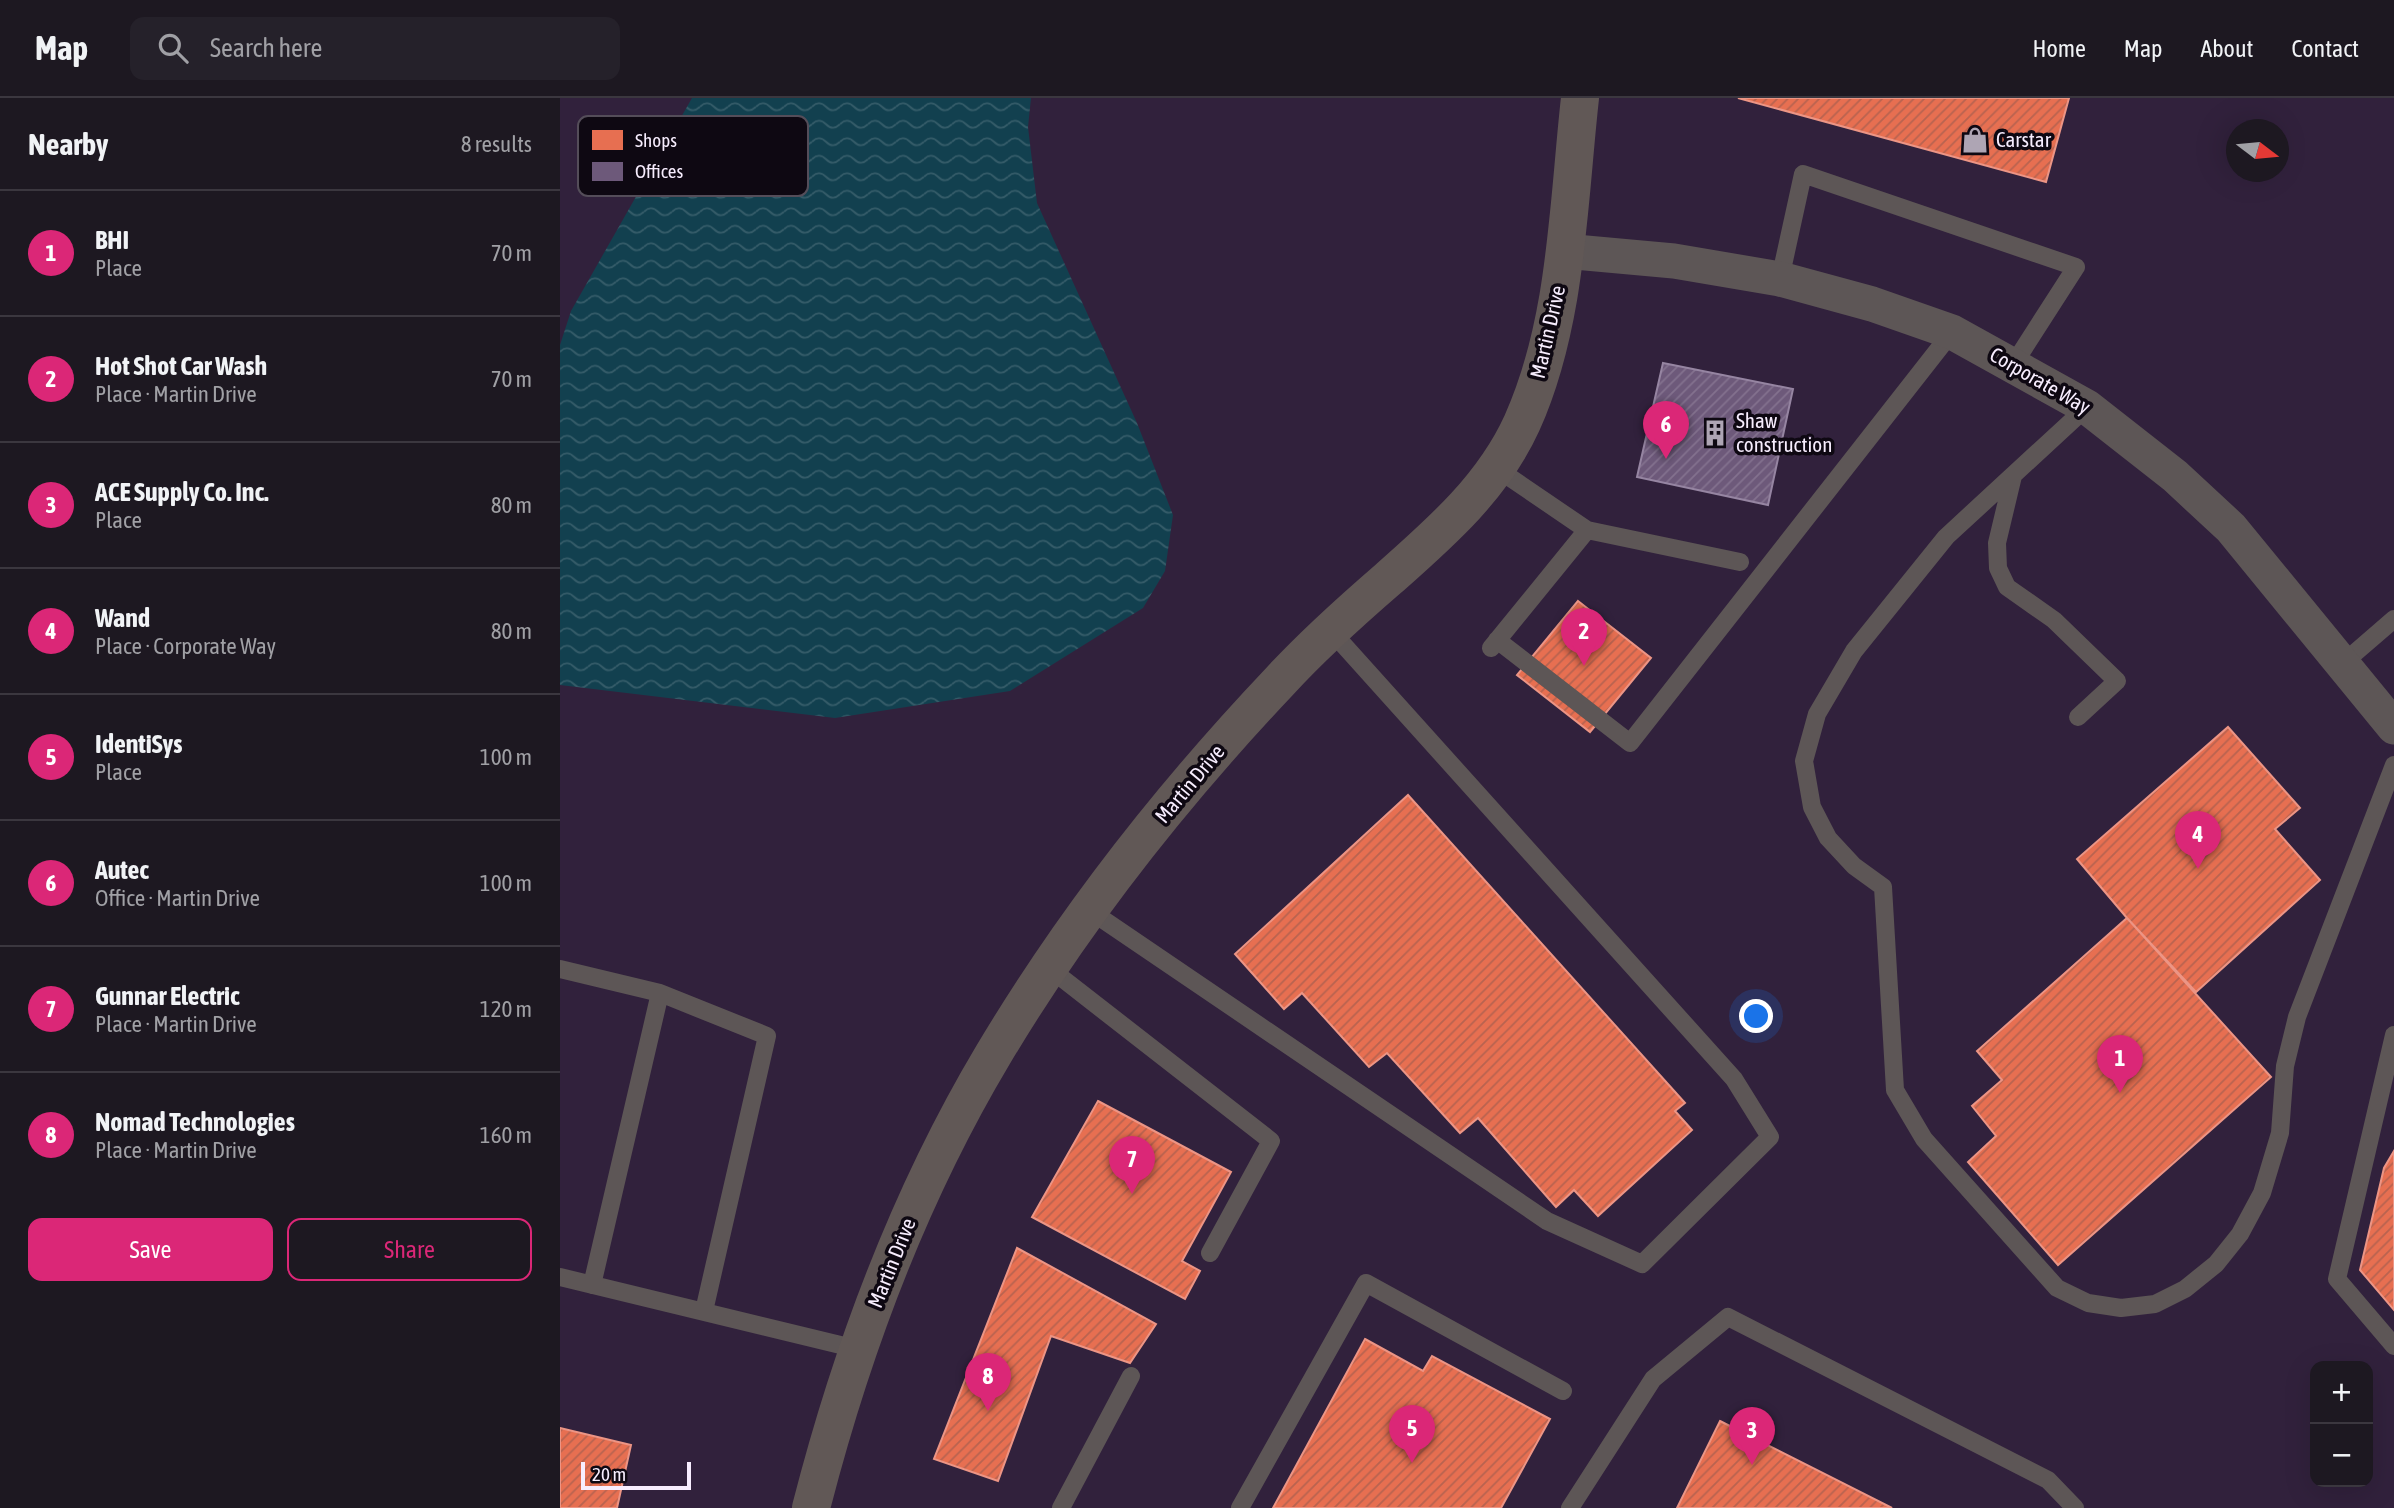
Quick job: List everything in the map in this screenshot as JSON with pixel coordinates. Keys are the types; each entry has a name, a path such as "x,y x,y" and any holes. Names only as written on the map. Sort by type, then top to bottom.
{"street":[{"name":"Martin Drive","path":"811,1508 857,1349 912,1214 956,1123 993,1055 1049,968 1089,910 1174,800 1281,679 1429,544 1489,480 1522,424 1546,356 1558,303 1580,98"},
{"name":"Corporate Way","path":"1564,251 1674,261 1780,279 1872,304 1952,332 2087,407 2175,476 2231,528 2394,727"}],"lane":[{"path":"1780,279 1803,174 2076,267 2013,365"},
{"path":"1587,530 1494,644 1630,743 1952,332"},
{"path":"2087,407 1947,537 1854,652 1817,714 1804,761 1812,807 1828,838 1854,866 1882,887 1895,1090 1924,1139 2057,1288 2088,1303 2121,1308 2155,1304 2185,1289 2216,1264 2240,1234 2262,1193 2280,1133 2284,1066 2297,1017 2394,765"},
{"path":"1496,468 1587,530 1740,562"},
{"path":"2012,476 1997,543 1998,568 2007,587 2054,620 2117,681 2078,717"},
{"path":"2342,664 2394,619"},
{"path":"1089,910 1547,1221 1642,1264 1770,1137 1734,1079 1332,632"},
{"path":"560,968 660,993 767,1035 704,1311"},
{"path":"1049,968 1271,1141 1210,1254"},
{"path":"592,1285 660,993"},
{"path":"2394,1035 2337,1279 2394,1346"},
{"path":"560,1278 857,1349"},
{"path":"1240,1508 1366,1283 1563,1391"},
{"path":"1570,1508 1653,1379 1728,1317 2048,1480 2075,1508"},
{"path":"1061,1508 1131,1377"}],"shaded area":[{"path":"560,98 2394,98 2394,1508 560,1508"}],"water":[{"path":"692,98 1031,98 1028,127 1037,203 1137,423 1173,515 1165,571 1143,608 1010,691 835,718 560,685 560,345 571,311 636,196 808,196 808,116 682,116"}],"building: Shops":[{"name":"Carstar","path":"1738,98 2069,98 2046,182"},
{"path":"1578,601 1651,658 1590,732 1517,675"},
{"path":"2228,727 2300,808 2275,829 2320,880 2196,992 2077,859"},
{"path":"1408,795 1685,1103 1675,1111 1692,1130 1598,1216 1574,1190 1556,1207 1478,1118 1460,1133 1387,1053 1369,1067 1302,993 1284,1009 1235,954"},
{"path":"2127,918 2271,1077 2058,1265 1968,1162 1996,1136 1972,1106 2002,1080 1977,1051"},
{"path":"1098,1101 1231,1172 1182,1261 1200,1271 1185,1299 1032,1217"},
{"path":"2394,1151 2394,1310 2360,1270 2384,1168"},
{"path":"1017,1248 1156,1324 1130,1363 1051,1336 998,1481 934,1459"},
{"path":"1365,1339 1423,1371 1432,1356 1550,1419 1501,1508 1273,1508"},
{"path":"1720,1421 1892,1508 1677,1508"},
{"path":"560,1428 631,1445 617,1508 560,1508"}],"building: Offices":[{"name":"Shaw construction","path":"1663,363 1793,389 1768,505 1637,477"}],"place":[{"name":"Carstar","path":"1975,140"},
{"name":"Shaw construction","path":"1715,433"},
{"name":"Autec","path":"1666,459"},
{"name":"Hot Shot Car Wash","path":"1584,666"},
{"name":"Wand","path":"2198,869"},
{"name":"BHI","path":"2120,1093"},
{"name":"Gunnar Electric","path":"1132,1194"},
{"name":"Nomad Technologies","path":"988,1411"},
{"name":"IdentiSys","path":"1412,1463"},
{"name":"ACE Supply Co. Inc.","path":"1752,1465"}]}
